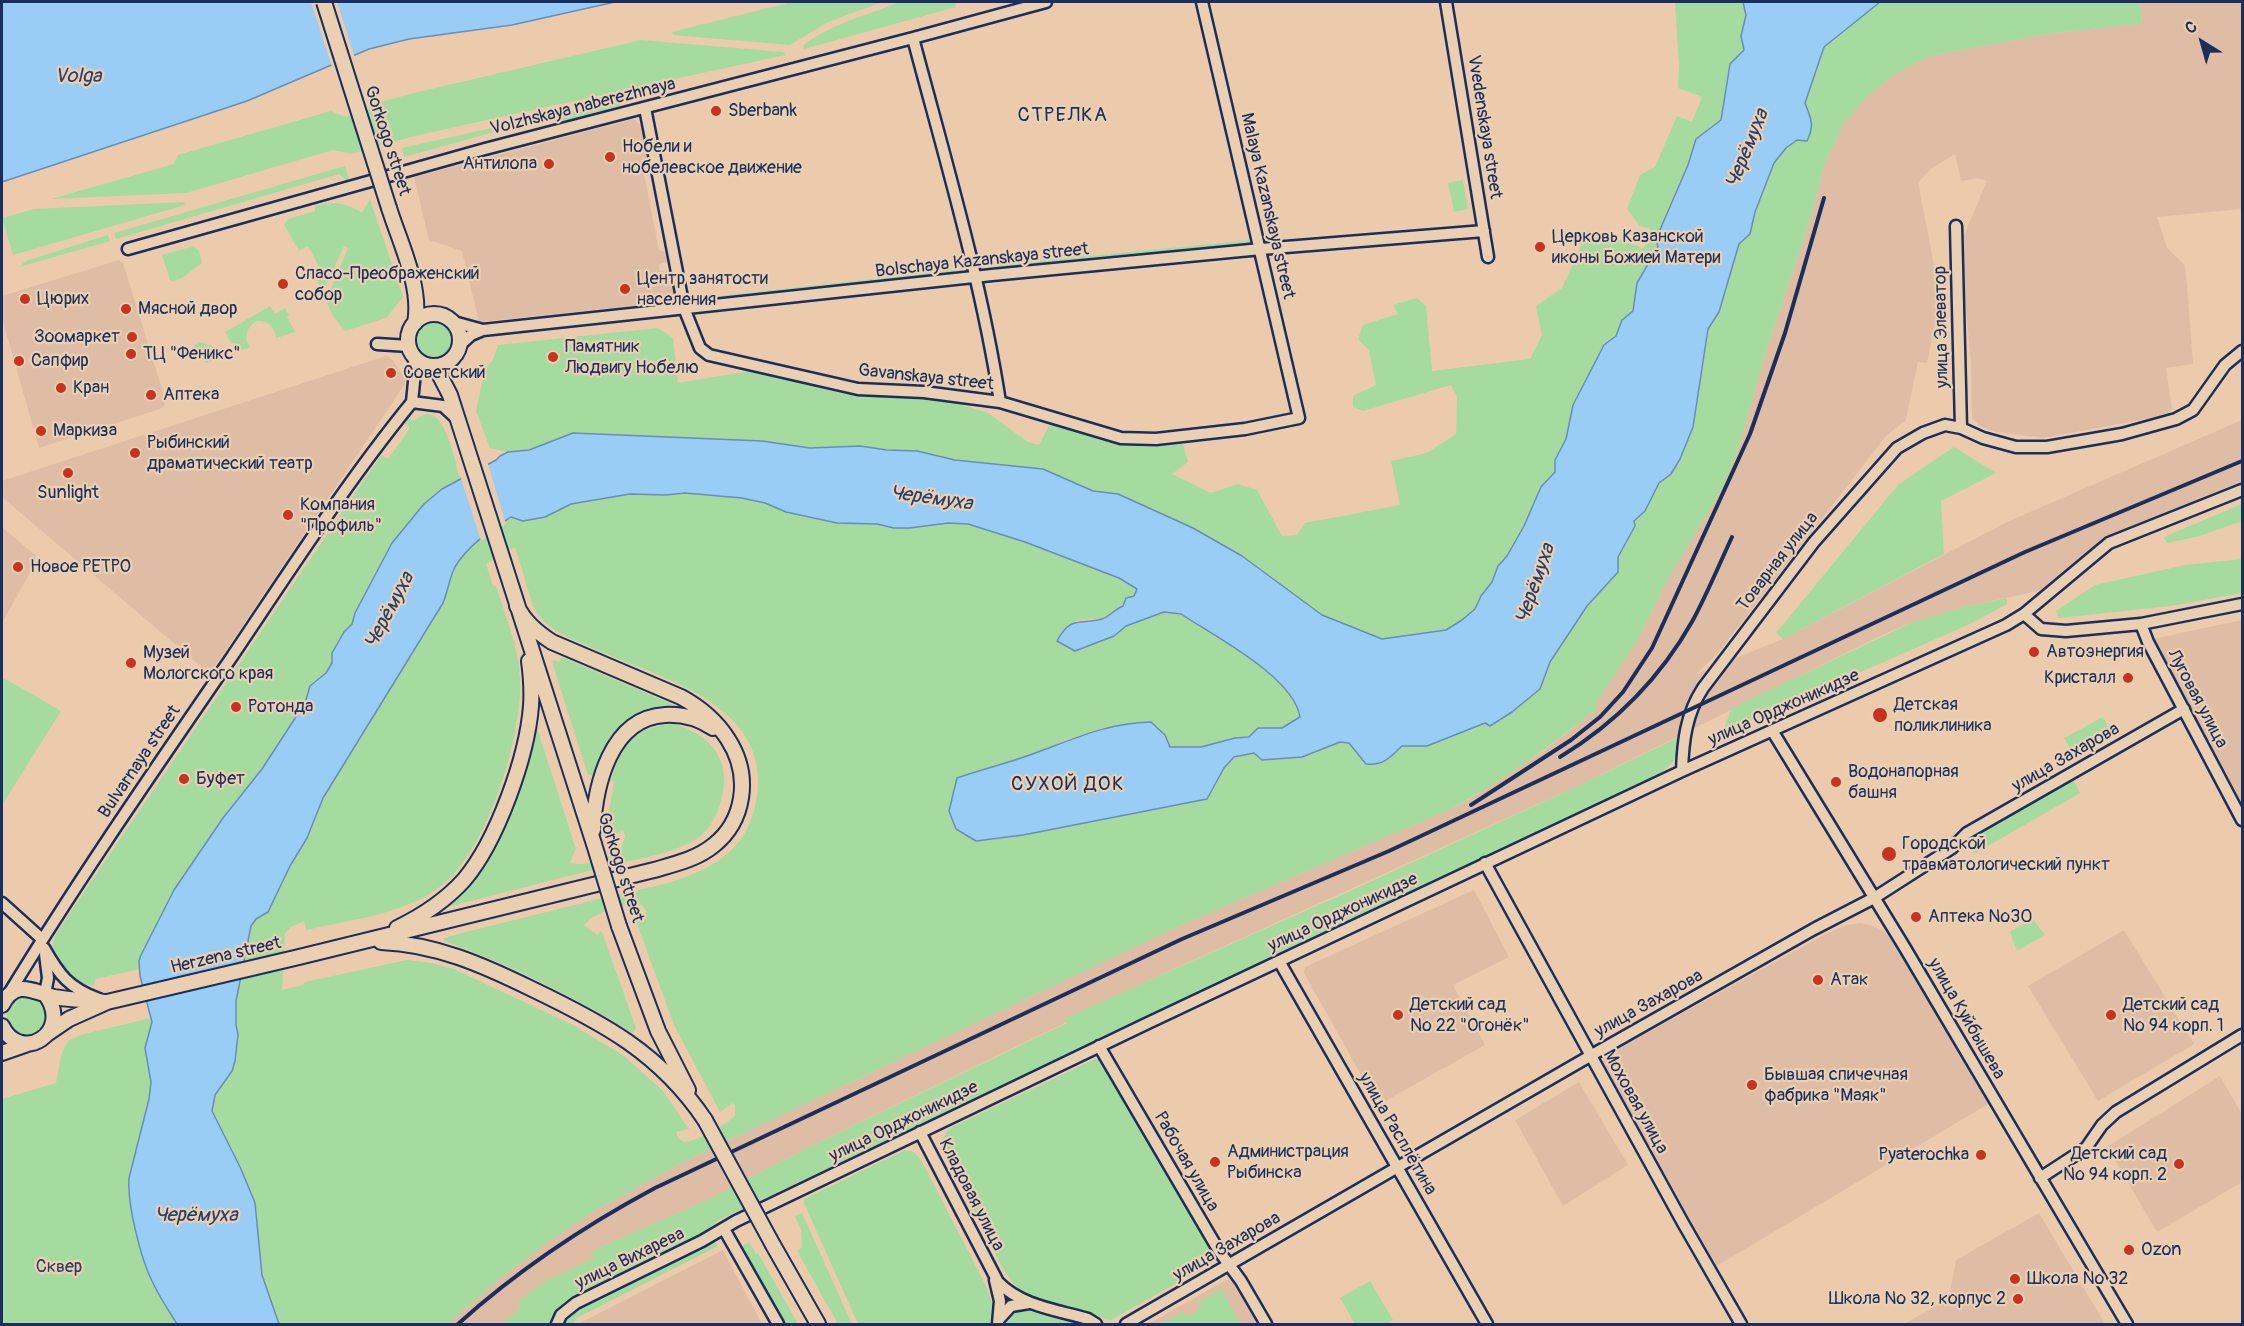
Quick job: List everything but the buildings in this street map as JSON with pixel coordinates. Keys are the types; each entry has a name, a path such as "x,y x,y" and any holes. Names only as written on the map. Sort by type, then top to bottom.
{"main road":[{"name":"Gorkogo street","path":"324,2 416,292"},
{"path":"416,292 427,308 435,315 450,321 459,334 459,346 455,354 442,364 421,362 411,351 410,333 417,312 416,292"},
{"path":"415,323 424,317 435,315"},
{"name":"Gorkogo street","path":"442,364 458,421 619,926 658,1032 818,1324"},
{"path":"352,945 690,859 715,844 732,825 737,814 742,789 739,761 729,739 721,729 696,705 681,697 552,642 531,626 517,606"},
{"path":"352,945 408,922 442,901 470,872 492,835 511,788 523,748 531,706 529,662 517,606"},
{"path":"594,844 596,798 608,759 624,734 641,721 676,714 697,719 721,735 739,761"},
{"path":"352,945 390,943 423,946 448,952 493,970 577,1011 643,1051 678,1086 705,1120"},
{"name":"Herzena street","path":"107,1002 352,945"},
{"path":"3,1003 11,993 23,989 107,1002"},
{"path":"2,1055 42,1038 54,1017 52,1004 45,994"},
{"path":"2,1026 6,1035 18,1042 31,1043 69,1019 107,1002"}],"street":[{"name":"Volzhskaya naberezhnaya","path":"128,249 485,149 1046,2"},
{"name":"Malaya Kazanskaya street","path":"1202,2 1299,418"},
{"name":"Vvedenskaya street","path":"1446,2 1488,257"},
{"path":"914,38 977,278 990,337 1000,402"},
{"name":"Gavanskaya street","path":"645,108 684,308 700,348 709,355 858,389 924,392 1000,402 1121,438 1156,439 1245,429 1299,418"},
{"name":"улица Элеватор","path":"1956,226 1961,428"},
{"name":"Bolschaya Kazanskaya street","path":"483,330 1261,249 1484,231"},
{"path":"450,321 483,330"},
{"path":"459,346 471,335 483,330"},
{"path":"377,344 411,351 415,372 412,402 443,406 453,413 458,421"},
{"path":"1961,428 1983,438 2016,447 2047,447 2122,434 2176,420 2193,410 2225,365 2242,351"},
{"name":"Bulvarnaya street","path":"3,1003 305,549 361,469 412,402"},
{"name":"Товарная улица","path":"1683,771 1683,745 1695,700 1737,640 1814,542 1897,447 1923,433 1945,425 1961,428"},
{"name":"улица Орджоникидзе","path":"724,1229 920,1132 1485,863 1981,637 2024,614 2109,543 2242,490"},
{"path":"2024,614 2041,629 2066,631 2141,624 2242,604"},
{"name":"Луговая улица","path":"2141,624 2148,642 2242,820"},
{"name":"улица Захарова","path":"1126,1324 1590,1056 1814,929 1874,898 1952,848 1967,833 2184,709"},
{"name":"улица Куйбышева","path":"1773,732 1905,948 2127,1324"},
{"name":"Моховая улица","path":"1485,863 1590,1056 1741,1324"},
{"path":"2,903 43,943 58,973 83,992 107,1002"},
{"path":"43,943 48,978 45,994"},
{"name":"улица Расплётина","path":"1279,961 1487,1324"},
{"path":"2040,1178 2081,1152 2116,1112 2242,1035"},
{"name":"Рабочая улица","path":"1099,1046 1219,1251 1266,1324"},
{"name":"Кладовая улица","path":"920,1132 993,1274"},
{"path":"724,1229 778,1324"},
{"name":"улица Вихарева","path":"556,1324 561,1315 576,1303 724,1229"},
{"path":"993,1274 1010,1293 1032,1304"},
{"path":"993,1274 1000,1301 998,1324"},
{"path":"998,1324 1002,1314 1011,1306 1023,1303 1088,1319 1096,1324"}],"shaded area":[{"path":"2140,2 2242,2 2242,213 2241,209 2157,217 2167,248 2185,265 2188,296 2193,364 2166,368 2172,409 2167,415 2044,438 1996,432 1980,426 1972,418 1971,363 1964,288 1964,235 1987,181 1977,178 1961,181 1955,154 1932,168 1918,182 1940,296 1927,363 1918,362 1906,420 1886,436 1718,653 1696,674 1783,639 2007,522 2242,420 2242,485 2102,544 2043,590 1963,607 1913,622 1884,634 1580,785 1066,1018 1067,1022 813,1145 705,1201 599,1248 591,1253 594,1258 542,1283 517,1304 520,1308 502,1324 448,1324 499,1279 548,1242 596,1210 681,1163 1175,928 1446,811 1468,800 1542,752 1596,710 1596,703 1637,641 1667,581 1724,485 1741,440 1763,361 1810,220 1824,166 1843,124 1870,94 1896,74 1925,58 2048,34 2142,23"},
{"path":"634,119 642,127 650,170 644,174 659,250 665,252 668,259 658,265 660,271 670,272 674,299 670,302 479,322 462,251 429,240 414,177"},
{"path":"119,260 123,263 165,405 160,409 39,448 2,318 2,296"},
{"path":"386,356 391,358 404,377 405,384 216,665 209,669 204,669 2,497 2,481"},
{"path":"2,527 35,555 36,562 2,623"},
{"path":"2242,620 2242,809 2153,639"},
{"name":"Детский сад № 22 \"Огонёк\"","path":"1474,890 1509,957 1453,985 1485,1045 1378,1105 1304,973 1305,967"},
{"path":"1860,923 1884,931 1895,945 1988,1104 1715,1267 1603,1069 1602,1061 1605,1056 1827,933 1847,925"},
{"name":"Детский сад № 94 корп. 1","path":"2124,930 2194,1044 2098,1101 2028,986"},
{"name":"Детский сад № 94 корп. 2","path":"2220,1076 2242,1114 2242,1182 2157,1232 2107,1147"},
{"path":"1579,1082 1628,1165 1563,1206 1515,1120"},
{"name":"Школа № 32","path":"2039,1213 2105,1324 1904,1324 1949,1299 1956,1260"},
{"path":"723,1250 762,1324 580,1324 580,1323"},
{"path":"1228,1279 1235,1282 1261,1324 1148,1324"}],"green space":[{"path":"792,2 882,2 826,23 790,45 673,35 672,32"},
{"path":"899,2 955,2 956,7 804,49 803,46 825,31"},
{"path":"1675,2 1743,2 1746,15 1741,36 1744,50 1730,64 1721,120 1696,139 1688,165 1669,206 1658,247 1637,283 1633,311 1622,320 1616,335 1604,345 1573,405 1566,439 1555,460 1555,472 1541,487 1524,526 1507,556 1498,566 1492,582 1481,596 1475,609 1446,630 1382,639 1322,615 1242,556 1193,528 1118,494 1093,491 1043,469 955,460 917,451 860,446 810,448 762,441 573,433 529,450 508,452 490,448 476,411 485,369 493,360 498,345 658,328 673,338 678,383 755,370 843,394 950,401 988,413 1028,442 1039,445 1050,424 1117,445 1153,447 1183,444 1188,462 1172,474 1211,493 1238,484 1257,490 1282,536 1297,535 1305,523 1400,505 1391,461 1427,453 1456,434 1457,396 1451,385 1363,411 1353,407 1353,396 1376,385 1369,350 1358,339 1363,325 1398,314 1393,305 1417,298 1426,306 1432,371 1530,359 1542,335 1536,306 1562,288 1588,230 1644,248 1650,229 1640,226 1627,209 1640,175 1655,167 1677,116 1692,122 1702,97 1678,88"},
{"path":"1880,2 2140,2 2142,23 2048,34 1925,58 1896,74 1870,94 1843,124 1824,166 1810,220 1763,361 1741,440 1724,485 1667,581 1637,641 1596,703 1596,710 1505,777 1446,811 1175,928 681,1163 596,1210 548,1242 499,1279 448,1324 279,1324 262,1275 255,1203 241,1169 212,1112 215,1095 232,1071 235,1061 238,1035 236,1001 251,926 256,919 268,912 290,866 307,838 323,798 443,603 455,567 480,539 511,517 523,521 545,517 571,504 630,494 685,493 742,498 765,503 786,512 837,523 877,524 894,528 948,523 968,524 1024,542 1119,578 1137,589 1134,596 1104,618 1078,620 1062,632 1057,641 1075,651 1114,636 1126,626 1164,612 1181,614 1251,659 1284,687 1295,702 1300,717 1282,728 1258,728 1249,737 1235,738 1201,747 1170,747 1151,722 1103,728 1028,756 976,841 1023,835 1207,799 1228,763 1243,755 1297,758 1342,742 1349,742 1366,764 1388,760 1402,746 1427,746 1485,723 1490,725 1540,689 1550,662 1587,606 1618,572 1618,557 1635,527 1634,521 1645,511 1659,483 1671,474 1680,459 1693,427 1708,329 1719,312 1739,244 1750,234 1755,212 1774,163 1812,121 1805,103 1824,47","holes":["515,547 533,606 549,626 563,635 673,681 702,696 726,714 745,736 756,764 755,806 750,823 736,846 722,858 696,873 652,887 466,932 444,938 444,941 541,982 633,1033 636,1028 602,932 600,931 597,935 584,925 611,909 629,904 642,905 647,912 636,921 674,1025 720,1112 733,1103 735,1106 735,1115 726,1123 704,1136 689,1141 684,1142 678,1138 676,1132 689,1129 663,1091 624,1056 571,1024 454,969 407,960 305,982 303,985 282,990 285,933 291,927 304,921 306,930 373,916 406,905 436,890 454,874 471,851 498,794 508,762 519,703 520,679 514,643 496,586 493,586 486,564"]},
{"path":"641,40 784,52 785,55 411,137 351,154 333,150 186,193 51,199 174,164 178,155 331,111 345,117 379,106 381,102 414,93"},
{"path":"617,100 622,105 560,122 545,118 404,157 402,148"},
{"path":"345,166 349,180 347,181 339,174 116,239 114,233"},
{"path":"1463,180 1468,209 1454,212 1448,183"},
{"path":"370,199 403,297 386,318 345,331 333,316 326,300 348,248 344,246 321,297 315,300 310,293 320,287 315,276 322,272 308,246 299,251 284,225 288,219 315,211 315,206 321,204 345,205 362,213"},
{"path":"184,202 185,205 13,255 2,218 34,209"},
{"path":"108,235 110,241 19,267 26,261"},
{"path":"1252,240 1249,245 996,271 996,265"},
{"path":"194,246 199,251 202,263 182,278 171,282 162,255"},
{"path":"955,270 956,275 698,302 692,299"},
{"path":"270,306 275,314 285,308 295,332 276,338 271,325 257,321 250,326 247,332 250,347 242,350 230,341 225,332"},
{"path":"434,321 448,326 453,340 448,354 434,359 420,354 415,340 420,326"},
{"path":"199,342 212,346 227,355 206,363 192,347"},
{"path":"430,414 442,424 460,479 425,505 410,521 386,556 355,613 352,624 344,632 332,653 332,663 326,673 310,686 305,702 262,769 223,818 174,890 139,961 140,969 95,979 94,985 86,985 71,979 59,966 53,951 56,934 61,926 381,455 388,459 410,428 404,422 409,418 413,421"},
{"path":"1954,447 1996,473 1941,501 1944,554 1783,639 1776,633 1898,485"},
{"path":"2242,504 2242,521 2200,536 2167,543 2164,537"},
{"path":"2242,559 2242,593 2171,606 2059,618 2056,611 2095,585 2185,565"},
{"path":"2007,598 2007,604 1970,624 1722,733 1732,708 1913,622 1963,607"},
{"path":"562,657 679,707 651,708 630,718 614,734 602,755 594,776 588,775 552,662 554,660 559,662"},
{"path":"2,677 61,711 2,805"},
{"path":"2103,717 2112,735 2074,756 2064,738"},
{"path":"674,724 688,729 710,744 718,754 722,766 723,792 719,807 711,824 699,837 690,843 657,855 447,907 466,888 481,868 506,824 523,775 536,725 576,849 570,862 582,864 604,858 621,848 625,837 623,830 610,839 609,813 614,782 611,780 625,748 640,733 649,728"},
{"path":"1681,736 1674,761 1658,776 719,1220 699,1236 574,1300 553,1324 502,1324 520,1308 517,1303 542,1283 594,1258 591,1253 599,1248 705,1201 813,1145 1067,1023 1065,1018 1361,886"},
{"path":"2073,779 2080,793 1974,854 1967,840"},
{"path":"2032,918 2045,935 2017,951 2010,932"},
{"path":"27,996 35,997 41,1002 46,1008 46,1024 41,1030 35,1035 27,1036 19,1035 13,1030 8,1024 7,1016 8,1008 13,1002 19,997"},
{"name":"Сквер","path":"151,1018 151,1030 145,1048 151,1082 149,1099 128,1190 138,1236 152,1282 177,1324 2,1324 2,1099 56,1083 61,1056 69,1040 84,1034"},
{"path":"1099,1059 1107,1070 1216,1258 1214,1262 1111,1320 1033,1298 1017,1288 1003,1269 943,1147 944,1136 952,1127"},
{"path":"905,1150 914,1152 921,1160 985,1284 992,1303 990,1324 858,1324 804,1199"},
{"path":"802,1213 852,1324 838,1324 797,1251 802,1247 801,1230 795,1216"},
{"path":"714,1240 718,1246 577,1318 573,1324 562,1324 564,1318 574,1310"},
{"path":"749,1242 756,1254 758,1253 798,1324 783,1324 739,1248"},
{"path":"1370,1281 1393,1320 1385,1324 1355,1324 1340,1298"},
{"path":"1221,1289 1241,1324 1160,1324 1183,1312 1186,1317 1200,1309 1197,1303"},
{"path":"1023,1309 1031,1309 1086,1324 1006,1324 1010,1314"}],"water":[{"name":"Volga","path":"2,2 615,2 512,25 409,39 369,49 247,101 2,182"},
{"name":"Черёмуха","path":"1743,2 1880,2 1824,47 1805,103 1811,122 1807,141 1797,140 1786,148 1774,163 1755,212 1750,234 1739,244 1719,312 1708,329 1693,427 1680,459 1671,474 1659,483 1645,511 1634,521 1635,526 1618,557 1618,572 1587,606 1550,662 1540,689 1512,712 1490,726 1485,723 1427,746 1402,746 1386,760 1377,764 1366,764 1349,743 1340,742 1302,757 1262,760 1254,753 1234,757 1224,768 1207,799 1023,835 976,841 956,829 949,811 957,778 1102,729 1134,723 1151,722 1165,735 1170,747 1201,747 1235,738 1249,737 1258,728 1282,728 1300,717 1295,702 1284,687 1251,659 1181,614 1164,612 1126,626 1114,636 1075,651 1057,641 1067,627 1076,622 1105,618 1123,606 1126,598 1134,596 1137,589 1119,578 1025,542 968,524 948,523 894,528 877,524 837,523 786,512 765,503 742,498 685,493 630,494 571,504 545,517 523,521 511,517 480,539 455,567 443,603 323,798 307,838 290,866 268,912 256,919 251,926 236,1001 238,1035 235,1061 232,1071 215,1095 212,1111 255,1203 262,1275 279,1324 177,1324 148,1273 130,1202 129,1178 149,1099 151,1082 145,1048 152,1022 140,976 139,961 174,890 223,818 262,769 305,703 310,686 326,673 332,663 332,653 344,632 352,624 355,613 392,543 424,504 442,489 508,452 529,450 573,433 762,441 810,448 860,446 917,451 955,460 1043,469 1093,491 1118,494 1193,528 1242,556 1322,615 1382,639 1446,630 1475,609 1481,596 1492,582 1498,566 1507,556 1524,526 1541,487 1555,472 1555,460 1566,439 1573,405 1604,345 1616,336 1622,320 1633,311 1637,283 1658,247 1656,239 1688,165 1696,139 1721,120 1730,64 1744,50 1741,36 1746,15"}],"pier":[{"path":"311,2 337,2 355,58 332,67"},
{"path":"487,461 506,524 481,541 460,475"}],"railway":[{"path":"1471,805 1571,740 1600,717 1623,692 1652,648 1750,434 1785,333 1824,198"},
{"path":"458,1324 504,1285 552,1250 655,1188 1182,939 1389,851 2025,552 2242,461"},
{"path":"1560,757 1618,714 1667,661 1693,620 1732,537"}],"place":[{"name":"Sberbank","path":"716,111"},
{"name":"Нобели и нобелевское движение","path":"610,157"},
{"name":"Антилопа","path":"549,164"},
{"name":"Церковь Казанской иконы Божией Матери","path":"1540,247"},
{"name":"Спасо-Преображенский собор","path":"283,284"},
{"name":"Центр занятости населения","path":"625,289"},
{"name":"Цюрих","path":"25,299"},
{"name":"Мясной двор","path":"126,309"},
{"name":"Зоомаркет","path":"132,337"},
{"name":"ТЦ \"Феникс\"","path":"131,354"},
{"name":"Памятник Людвигу Нобелю","path":"553,357"},
{"name":"Сапфир","path":"19,361"},
{"name":"Советский","path":"391,373"},
{"name":"Кран","path":"61,388"},
{"name":"Аптека","path":"151,395"},
{"name":"Маркиза","path":"41,431"},
{"name":"Рыбинский драматический театр","path":"135,453"},
{"name":"Sunlight","path":"68,473"},
{"name":"Компания \"Профиль\"","path":"288,515"},
{"name":"Новое РЕТРО","path":"18,567"},
{"name":"Автоэнергия","path":"2034,652"},
{"name":"Музей Мологского края","path":"131,663"},
{"name":"Кристалл","path":"2128,678"},
{"name":"Ротонда","path":"236,707"},
{"name":"Детская поликлиника","path":"1880,715"},
{"name":"Буфет","path":"184,779"},
{"name":"Водонапорная башня","path":"1836,782"},
{"name":"Городской травматологический пункт","path":"1889,854"},
{"name":"Аптека №30","path":"1916,917"},
{"name":"Атак","path":"1818,980"},
{"name":"Детский сад № 22 \"Огонёк\"","path":"1398,1015"},
{"name":"Детский сад № 94 корп. 1","path":"2111,1015"},
{"name":"Бывшая спичечная фабрика \"Маяк\"","path":"1752,1085"},
{"name":"Pyaterochka","path":"1981,1155"},
{"name":"Администрация Рыбинска","path":"1215,1162"},
{"name":"Детский сад № 94 корп. 2","path":"2179,1164"},
{"name":"Ozon","path":"2129,1250"},
{"name":"Школа № 32","path":"2015,1279"},
{"name":"Школа № 32, корпус 2","path":"2018,1299"}],"district":[{"name":"СТРЕЛКА","path":"1063,116"},
{"name":"СУХОЙ ДОК","path":"1068,785"}]}
